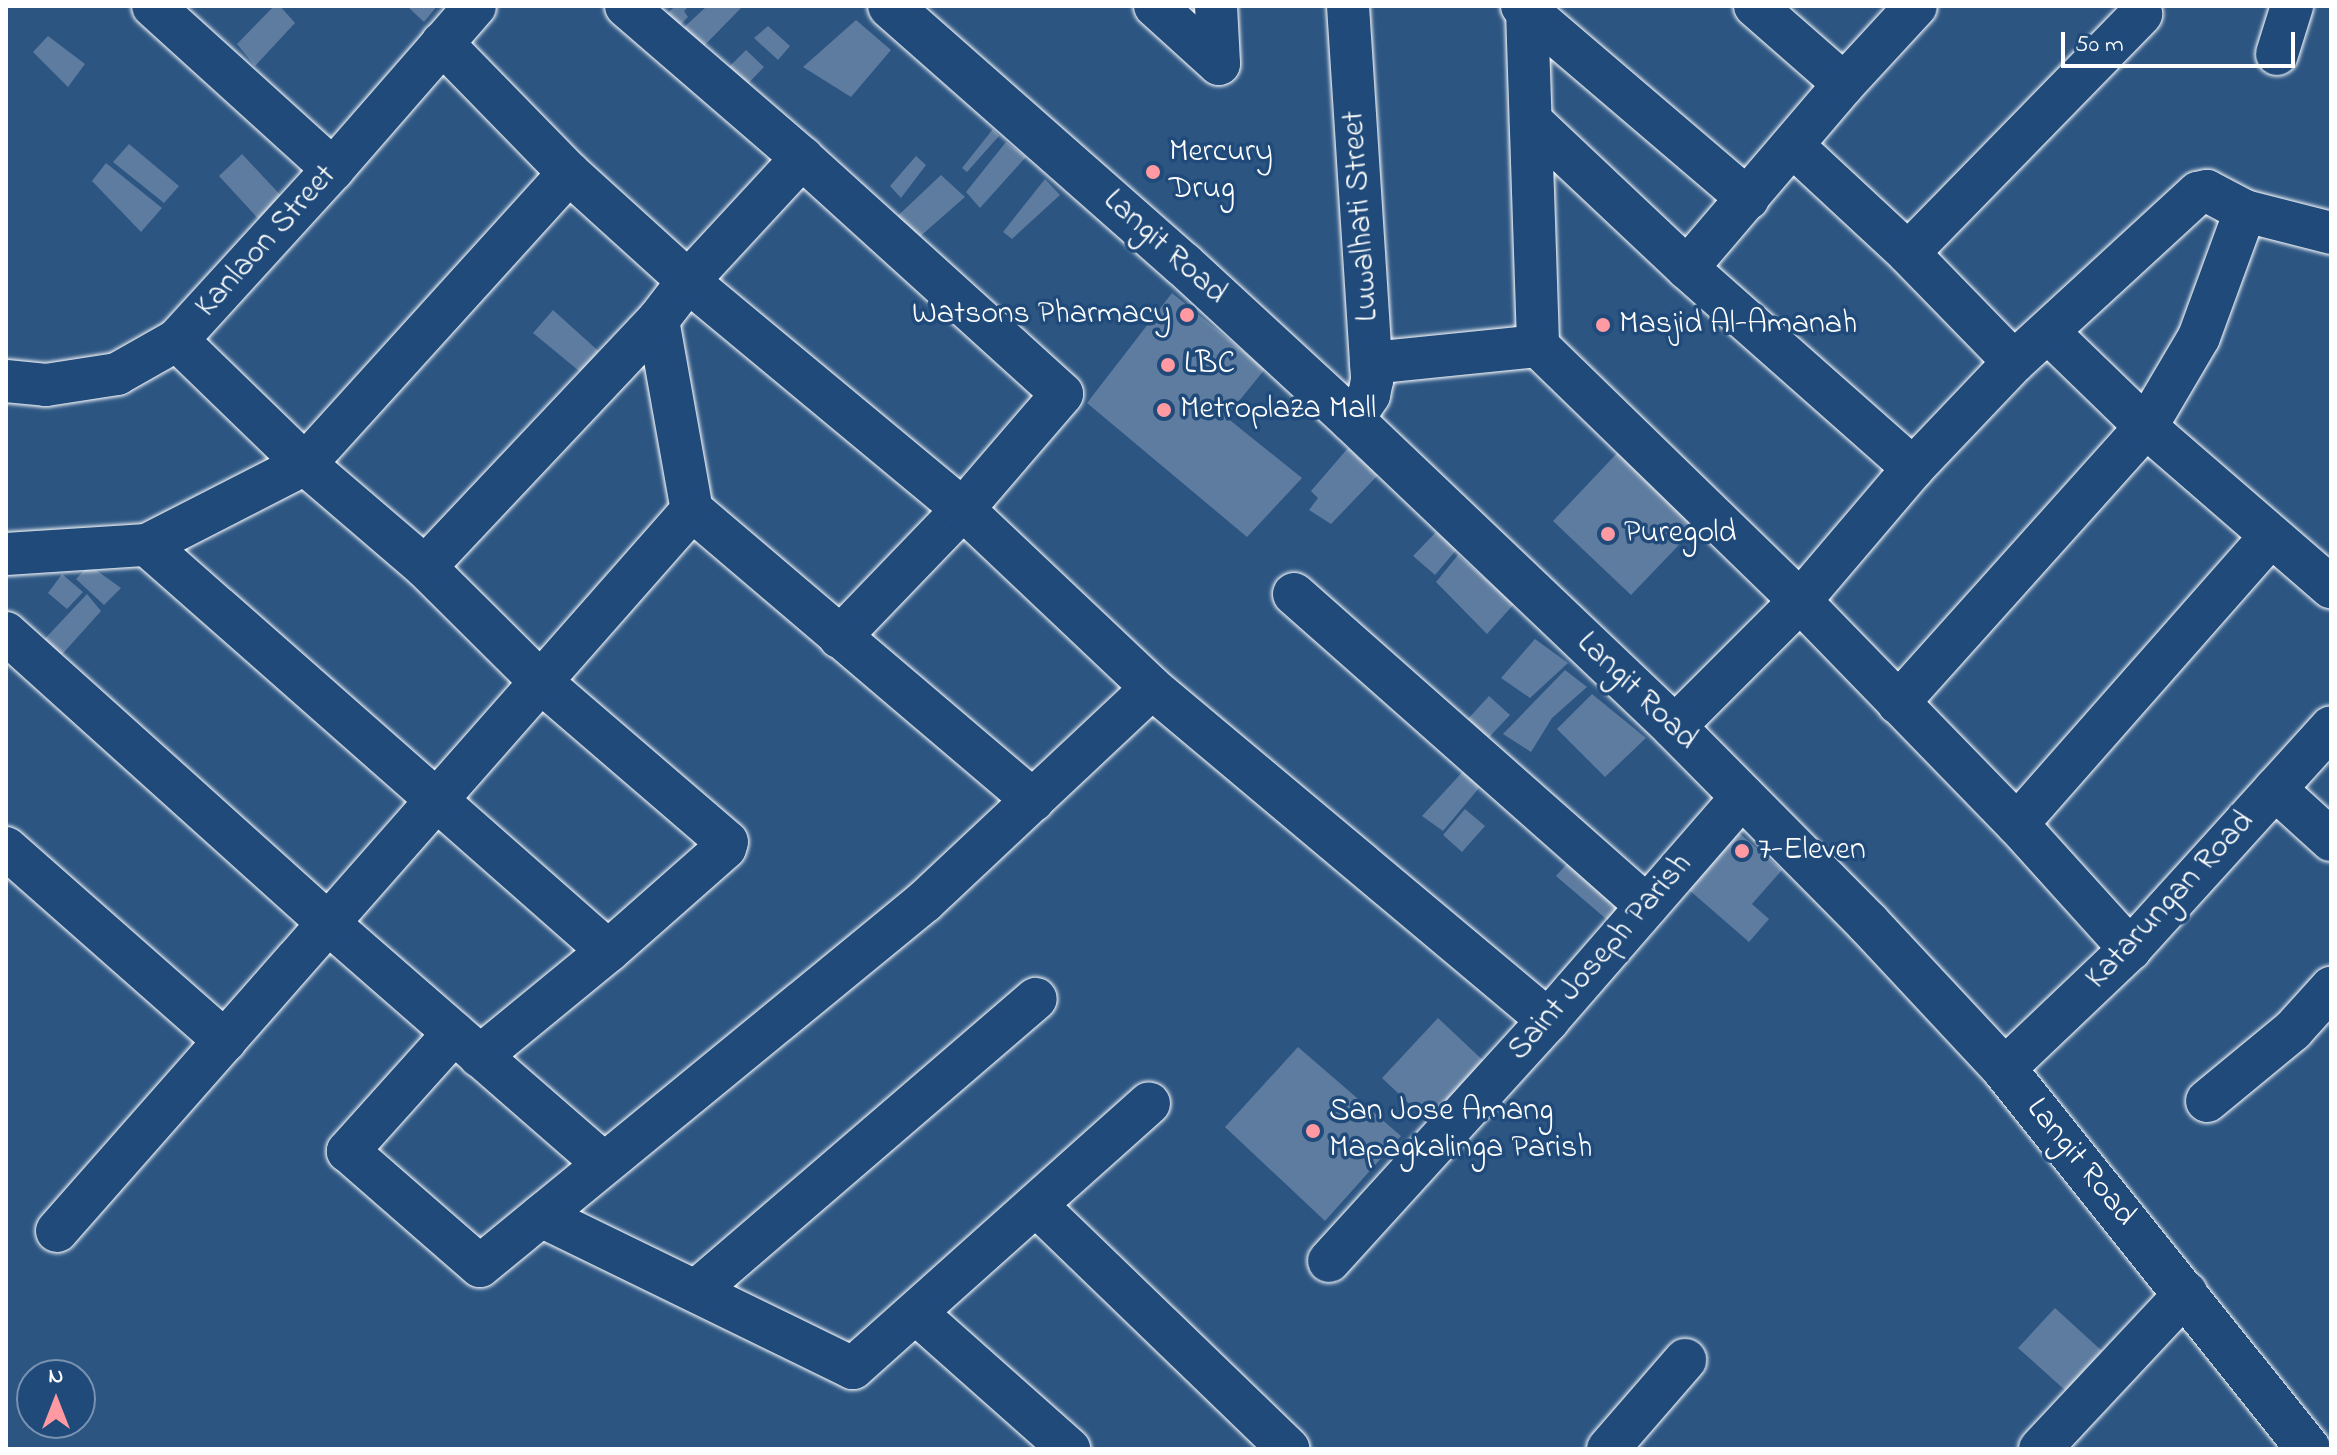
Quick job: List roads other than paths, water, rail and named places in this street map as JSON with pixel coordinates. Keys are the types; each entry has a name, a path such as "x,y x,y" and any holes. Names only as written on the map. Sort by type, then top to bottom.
{"main road":[{"name":"Langit Road","path":"890,6 1183,264 1352,420 1743,796 2004,1069 2308,1449"}],"street":[{"path":"153,6 333,169"},
{"name":"Kanlaon Street","path":"6,381 46,385 117,374 177,340 333,169 475,6"},
{"path":"626,6 802,158 1062,394 963,509 840,637"},
{"path":"1155,6 1219,64 1216,6"},
{"name":"Luwalhati Street","path":"1348,6 1371,363 1369,395 1352,420"},
{"path":"1755,6 1844,84"},
{"path":"1687,268 1844,84 1916,6"},
{"path":"2277,54 2292,6"},
{"path":"1525,9 1538,346 1800,601 2017,824 2130,949"},
{"path":"1525,9 1748,199"},
{"path":"1908,253 2141,14"},
{"path":"442,43 569,173 688,281 963,509 1152,688 1548,1020"},
{"path":"1531,121 1687,268 1913,468"},
{"path":"1793,146 1908,253 2014,362"},
{"path":"425,567 658,320 688,281 802,158"},
{"path":"6,554 147,545 305,464 569,173"},
{"path":"1674,727 1800,601 1913,468 2014,362 2198,193 2207,191 2245,211 2331,233"},
{"path":"1898,703 2146,427 2199,337 2245,211"},
{"path":"658,320 692,510 1033,800"},
{"path":"2048,332 2146,427 2331,587"},
{"path":"177,340 305,464 425,567 541,682 727,842 725,848 608,951 467,1045 348,1151 480,1266 925,901 1152,688"},
{"path":"1371,363 1538,346"},
{"path":"57,1231 692,510"},
{"path":"2017,824 2271,536"},
{"path":"147,545 608,951"},
{"path":"1294,594 1647,906"},
{"path":"6,633 328,923 603,1163"},
{"name":"Katarungan Road","path":"2004,1069 2130,949 2331,727"},
{"path":"2275,789 2331,840"},
{"name":"Saint Joseph Parish","path":"1329,1261 1548,1020 1743,796"},
{"path":"6,848 225,1041"},
{"path":"2207,1101 2293,1030 2331,988"},
{"path":"696,1291 1036,999"},
{"path":"541,1216 853,1368 1149,1103"},
{"path":"1036,1205 1289,1449"},
{"path":"2053,1443 2186,1293"},
{"path":"916,1313 1069,1449"},
{"path":"1608,1449 1685,1360"}],"place":[{"name":"Mercury Drug","path":"1153,172"},
{"name":"Watsons Pharmacy","path":"1187,315"},
{"name":"Masjid Al-Amanah","path":"1603,325"},
{"name":"LBC","path":"1168,365"},
{"name":"Metroplaza Mall","path":"1164,410"},
{"name":"Puregold","path":"1608,534"},
{"name":"7-Eleven","path":"1742,851"},
{"name":"San Jose Amang Mapagkalinga Parish","path":"1313,1131"}]}
